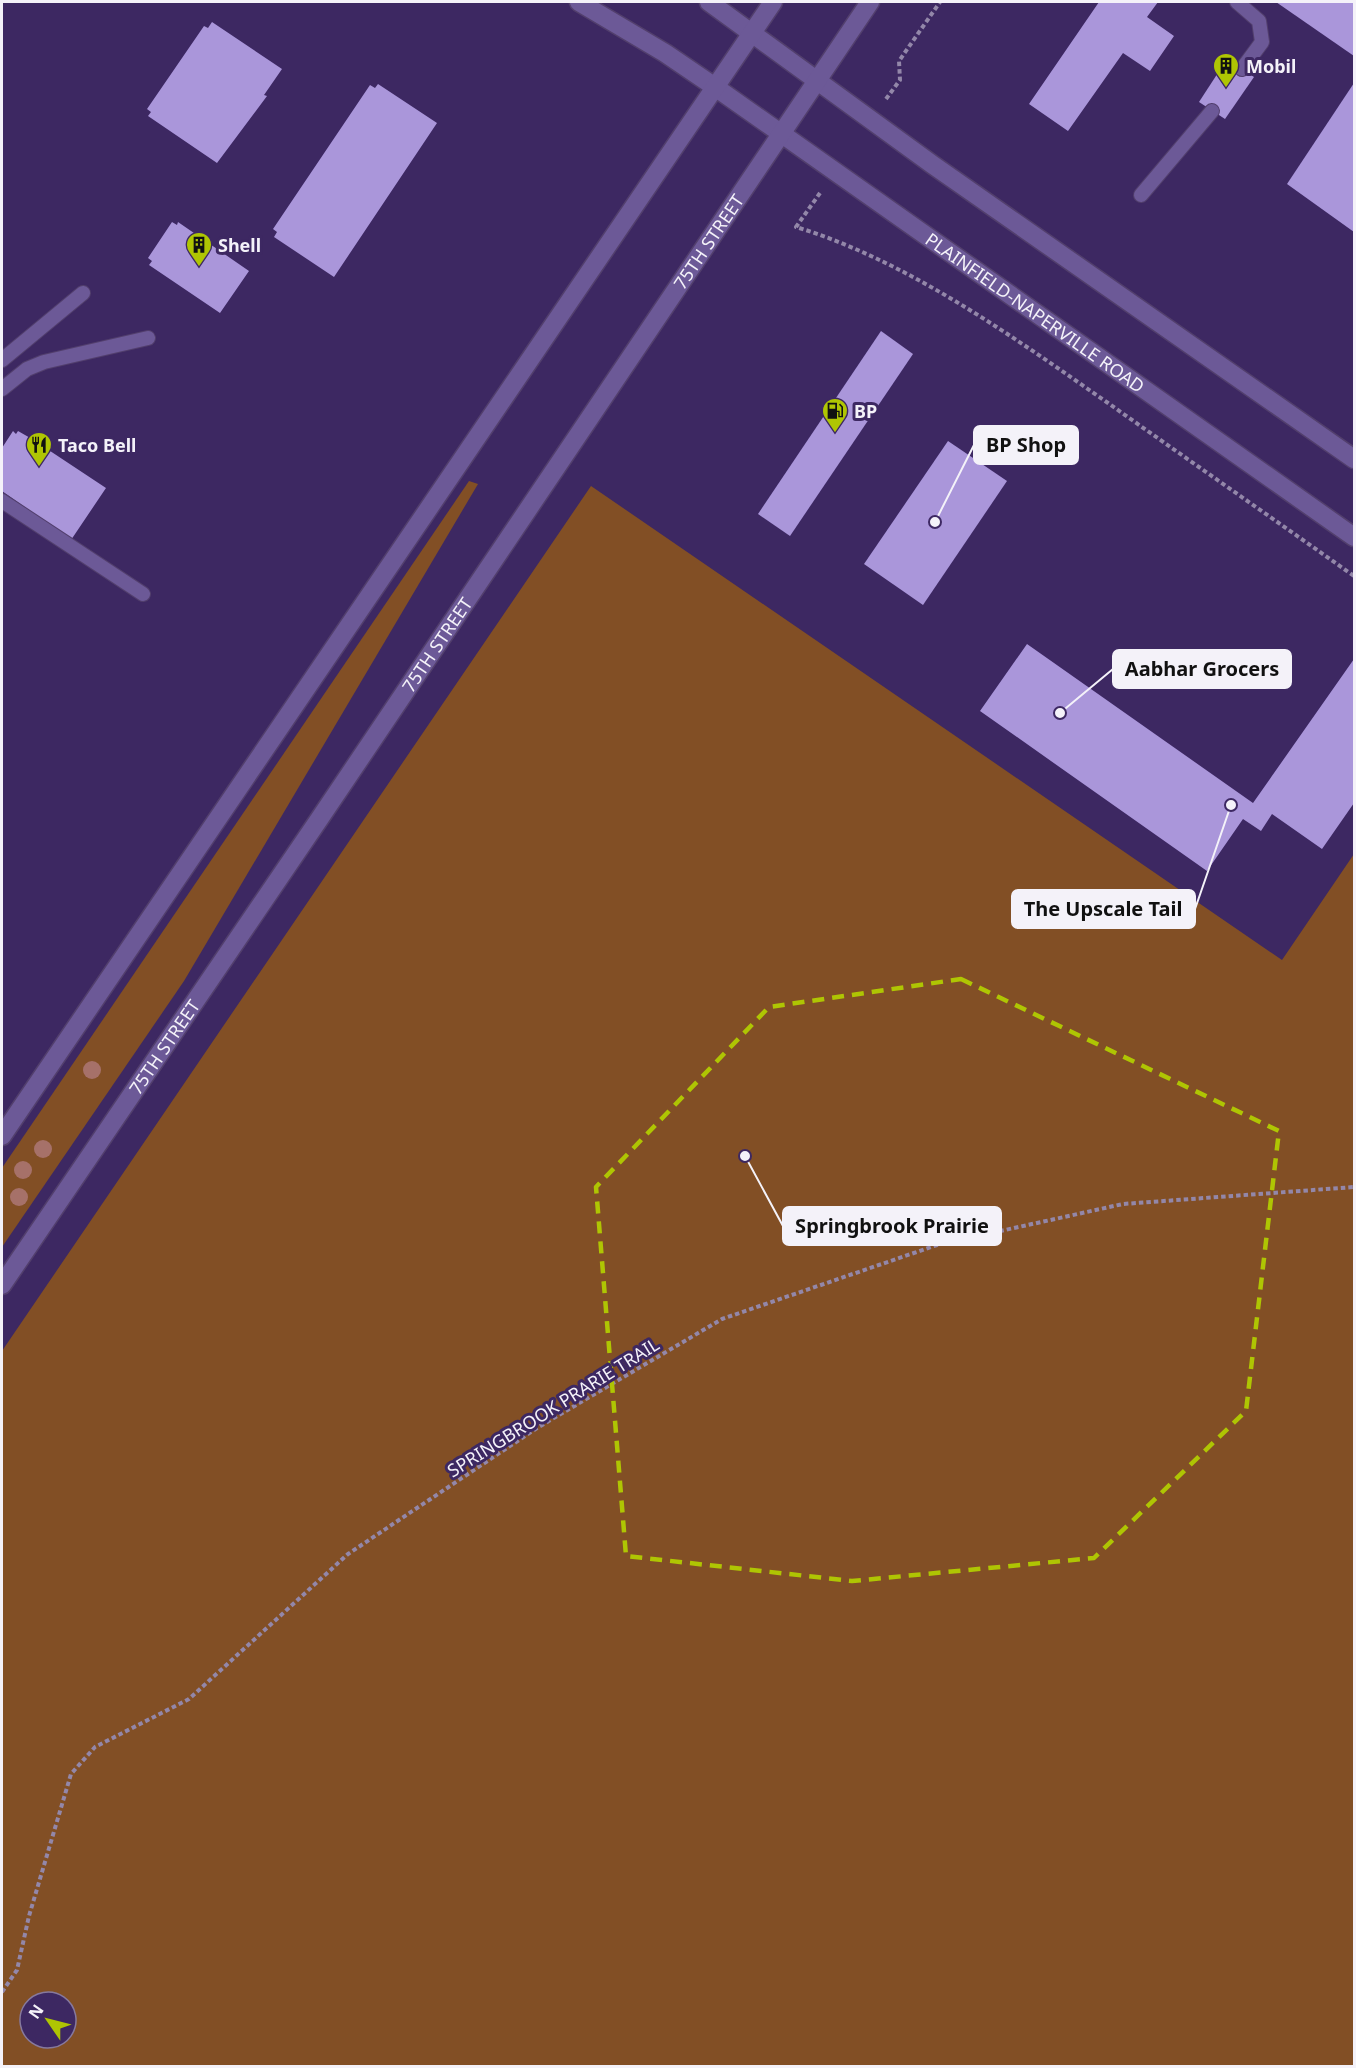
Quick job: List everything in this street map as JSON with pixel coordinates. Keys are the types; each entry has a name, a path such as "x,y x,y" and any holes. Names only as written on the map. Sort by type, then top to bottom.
{"main road":[{"name":"PLAINFIELD-NAPERVILLE ROAD","path":"579,2 664,52 715,87 1354,537"},
{"path":"709,2 943,172 1354,459"},
{"path":"2,1136 773,2"},
{"name":"75TH STREET","path":"2,1285 870,2"}],"lane":[{"path":"1237,2 1259,21 1262,42 1242,69"},
{"path":"1142,195 1212,111"},
{"path":"2,360 83,293"},
{"path":"2,389 27,369 148,338"},
{"path":"2,501 143,594"}],"path":[{"path":"889,96 900,80 899,61 940,2"},
{"path":"804,217 796,227 831,238 884,261 1033,351 1354,576"},
{"name":"SPRINGBROOK PRARIE TRAIL","path":"2,1992 17,1970 29,1916 71,1774 95,1747 189,1699 348,1554 537,1428 722,1319 936,1245 1123,1204 1354,1187"}],"highlighted area":[{"path":"961,979 1279,1131 1246,1411 1094,1558 852,1581 626,1556 596,1187 769,1007"}],"shaded area":[{"path":"469,481 478,484 184,981 2,1247 2,1168"},
{"path":"591,486 1282,960 1354,854 1354,2066 2,2066 2,1351"}],"building":[{"path":"1099,2 1158,2 1147,17 1174,36 1150,71 1123,53 1068,131 1029,104"},
{"path":"1276,2 1354,2 1354,56"},
{"path":"212,22 282,69 264,95 267,96 217,163 148,116 151,112 147,109 204,26 208,28"},
{"name":"Mobil","path":"1227,59 1254,77 1225,119 1199,102"},
{"path":"1354,83 1354,232 1287,184"},
{"name":"Shell","path":"378,84 437,123 334,277 274,237 277,232 273,229 370,85 375,88"},
{"name":"Shell","path":"172,222 177,225 178,222 249,271 220,313 149,265 152,261 148,258"},
{"name":"BP","path":"881,331 913,354 790,536 758,514"},
{"name":"Taco Bell","path":"13,431 16,434 18,431 32,439 106,488 71,540 2,491 2,448"},
{"path":"948,441 1007,481 923,605 864,564"},
{"path":"1027,644 1253,803 1354,659 1354,803 1322,849 1272,814 1261,831 1243,819 1207,871 980,711"}],"place":[{"name":"Mobil","path":"1226,89"},
{"name":"Shell","path":"199,268"},
{"name":"BP","path":"835,434"},
{"name":"Taco Bell","path":"39,468"},
{"name":"BP Shop","path":"935,522"},
{"name":"Aabhar Grocers","path":"1060,713"},
{"name":"The Upscale Tail","path":"1231,805"},
{"name":"Springbrook Prairie","path":"745,1156"}]}
